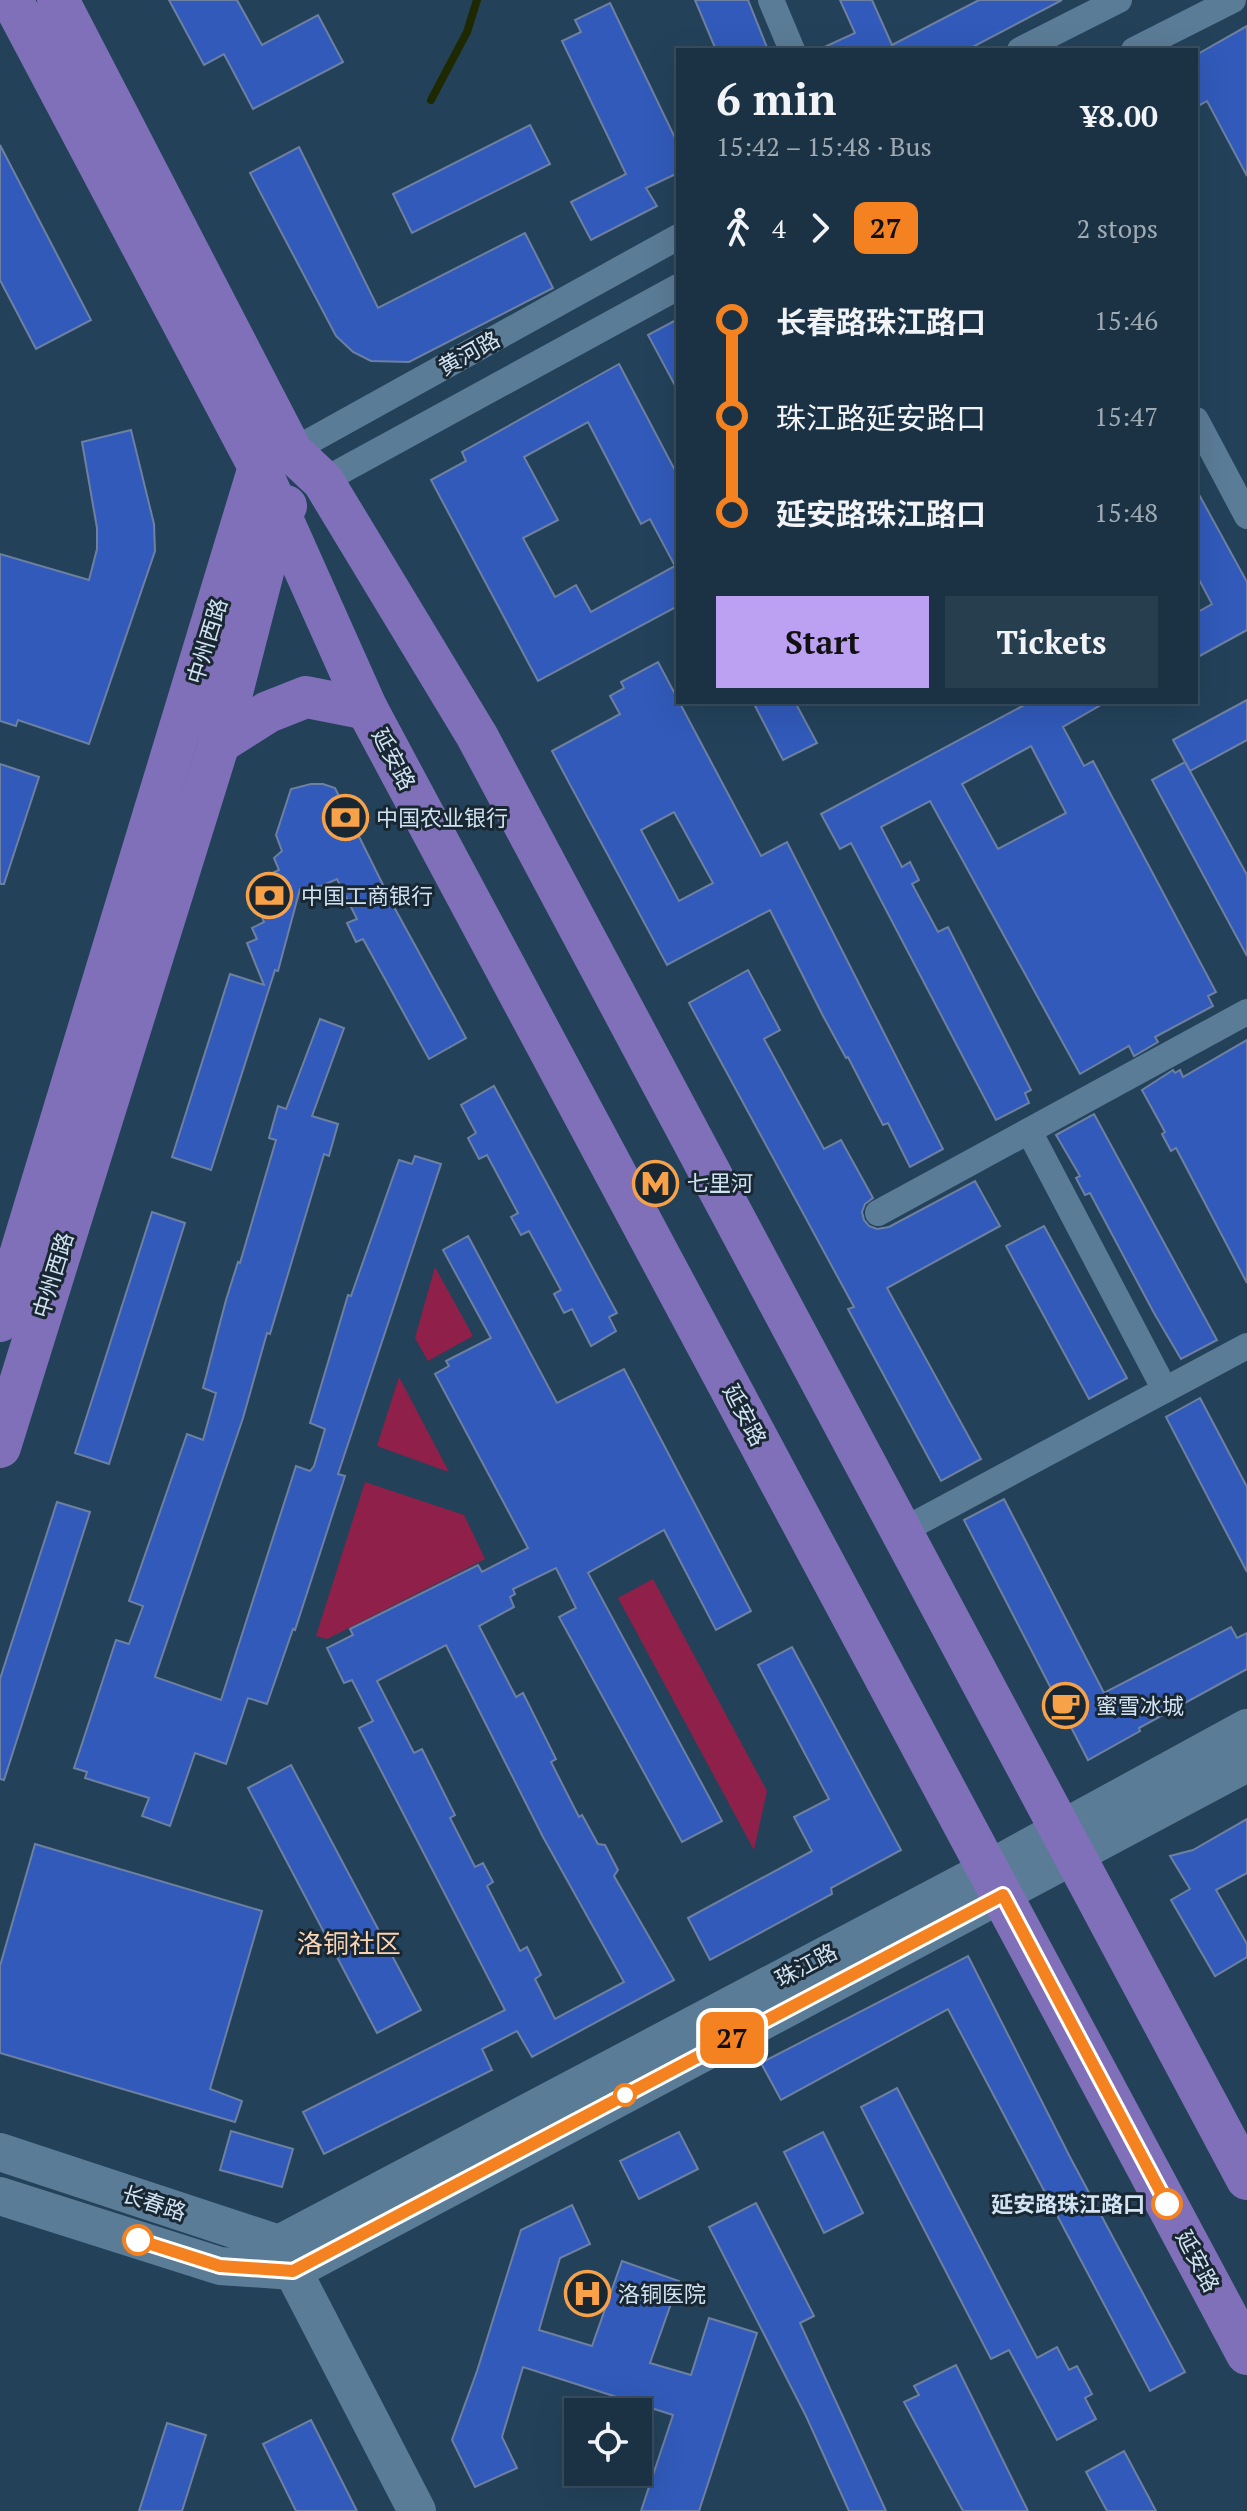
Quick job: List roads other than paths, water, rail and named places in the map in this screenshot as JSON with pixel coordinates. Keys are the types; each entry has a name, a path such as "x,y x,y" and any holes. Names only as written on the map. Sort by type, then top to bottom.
{"main road":[{"path":"12,0 276,460 323,481 477,736 1247,2179"},
{"path":"58,0 276,460"},
{"name":"延安路","path":"276,460 279,510 367,709 1247,2354"},
{"name":"中州西路","path":"0,1321 276,460"},
{"path":"279,510 323,481"},
{"name":"中州西路","path":"0,1447 219,743 279,510"},
{"path":"219,743 268,712 306,697 367,709"},
{"name":"珠江路","path":"286,2257 996,1882 1066,1843 1247,1728"},
{"name":"珠江路","path":"1066,1843 1247,1763"},
{"name":"长春路","path":"0,2152 286,2257"},
{"name":"长春路","path":"0,2196 220,2266 286,2257"},
{"path":"286,2257 417,2511"}],"street":[{"path":"771,0 791,48"},
{"path":"1024,48 1119,0"},
{"path":"1138,48 1233,0"},
{"name":"黄河路","path":"276,460 676,238"},
{"name":"黄河路","path":"323,481 676,288"},
{"path":"1198,424 1247,516"},
{"path":"878,1213 1247,1012"},
{"path":"1029,1131 1165,1390"},
{"path":"902,1531 1247,1346"}],"waterway":[{"path":"431,100 467,32 477,0"}],"place":[{"name":"中国农业银行","path":"345,818"},
{"name":"中国工商银行","path":"270,896"},
{"name":"七里河","path":"656,1183"},
{"name":"蜜雪冰城","path":"1065,1706"},
{"name":"延安路珠江路口","path":"1167,2204"},
{"name":"洛铜医院","path":"587,2294"}],"district":[{"name":"洛铜社区","path":"349,1944"}]}
